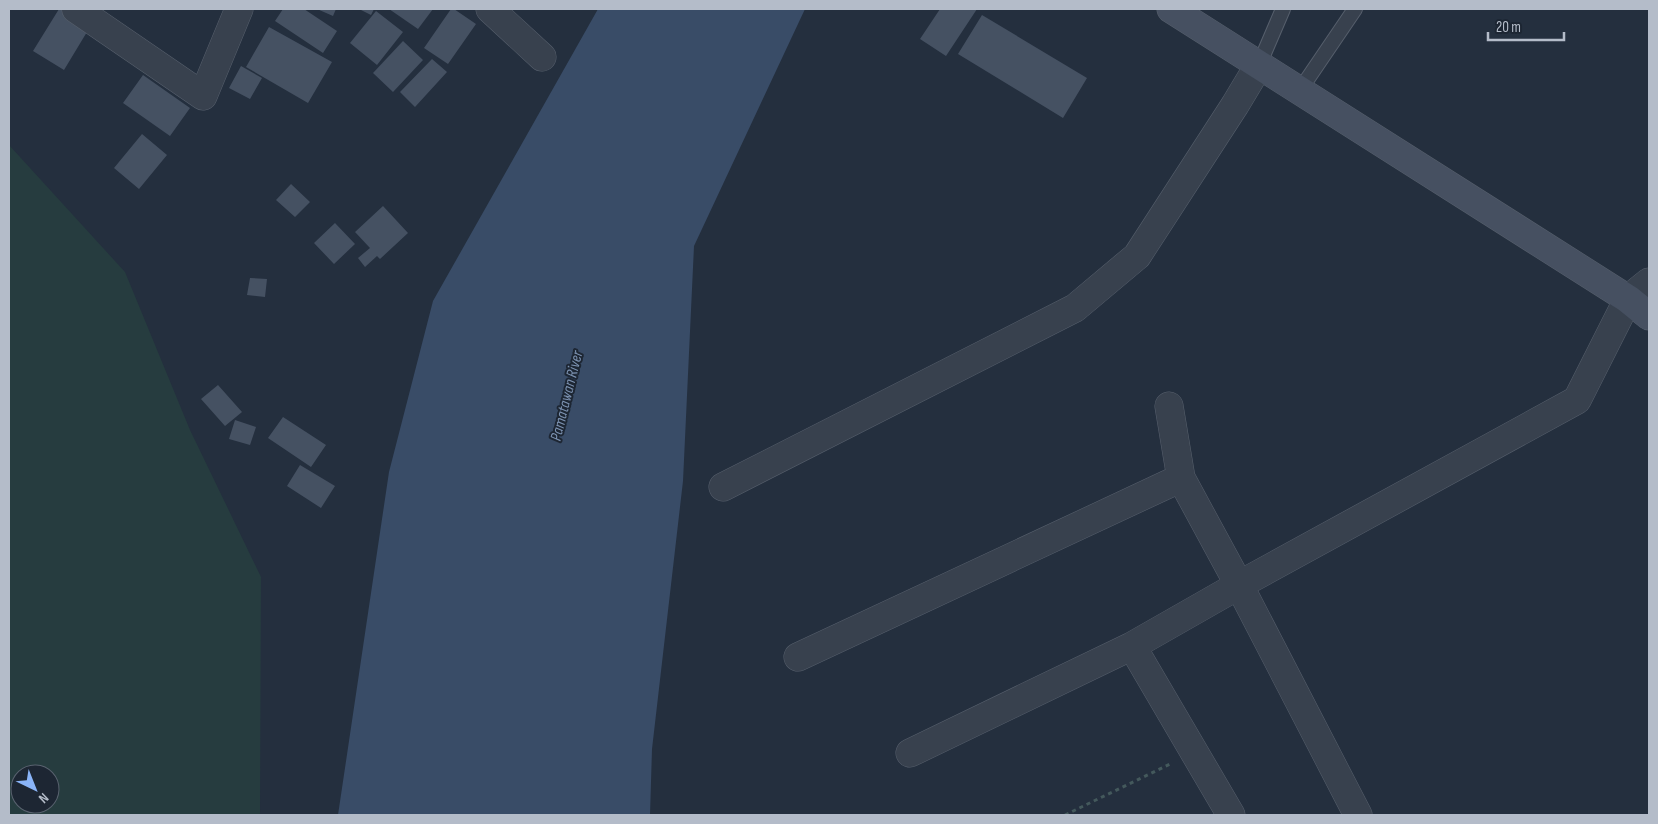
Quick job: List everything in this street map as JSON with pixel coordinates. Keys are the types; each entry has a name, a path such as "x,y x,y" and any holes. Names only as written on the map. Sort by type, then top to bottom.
{"street":[{"path":"76,9 203,96 239,9"},
{"path":"490,9 542,57"},
{"path":"1172,9 1628,299 1649,316"},
{"path":"723,487 1075,308 1137,256 1236,106 1259,64"},
{"path":"910,753 1132,646 1239,585 1576,400 1628,299 1649,282"},
{"path":"1169,406 1181,478 1239,585 1358,815"},
{"path":"798,657 1181,478"},
{"path":"1132,646 1231,815"}],"lane":[{"path":"1259,64 1283,9"},
{"path":"1300,90 1355,9"}],"path":[{"path":"1065,815 1194,752"}],"green space":[{"path":"9,145 125,272 190,430 261,577 260,815 9,815"}],"water":[{"name":"Pamatawan River","path":"598,9 805,9 694,246 683,481 652,749 650,815 338,815 389,472 433,301"}],"building":[{"path":"59,9 70,9 93,22 64,70 33,51"},
{"path":"283,9 304,9 337,31 323,53 275,21"},
{"path":"317,9 336,9 333,16"},
{"path":"359,9 374,9 371,15"},
{"path":"389,9 433,9 418,29"},
{"path":"451,9 454,9 476,24 448,64 424,48"},
{"path":"940,9 977,9 946,56 920,39"},
{"path":"376,11 403,32 377,65 350,43"},
{"path":"982,15 1087,78 1063,118 958,54"},
{"path":"269,27 332,62 308,103 246,67"},
{"path":"403,41 423,60 393,92 373,73"},
{"path":"432,59 447,72 415,107 400,92"},
{"path":"241,66 262,78 250,99 229,88"},
{"path":"143,75 190,108 170,136 123,103"},
{"path":"142,134 167,155 139,189 114,168"},
{"path":"291,184 310,202 295,217 276,200"},
{"path":"383,206 408,233 380,259 377,256 365,267 358,258 370,248 355,232"},
{"path":"335,223 355,244 334,264 314,243"},
{"path":"250,278 267,279 265,297 247,295"},
{"path":"218,385 242,412 225,426 201,399"},
{"path":"283,417 326,445 311,467 268,438"},
{"path":"235,420 256,427 250,445 229,439"},
{"path":"300,465 335,486 321,508 287,486"}]}
